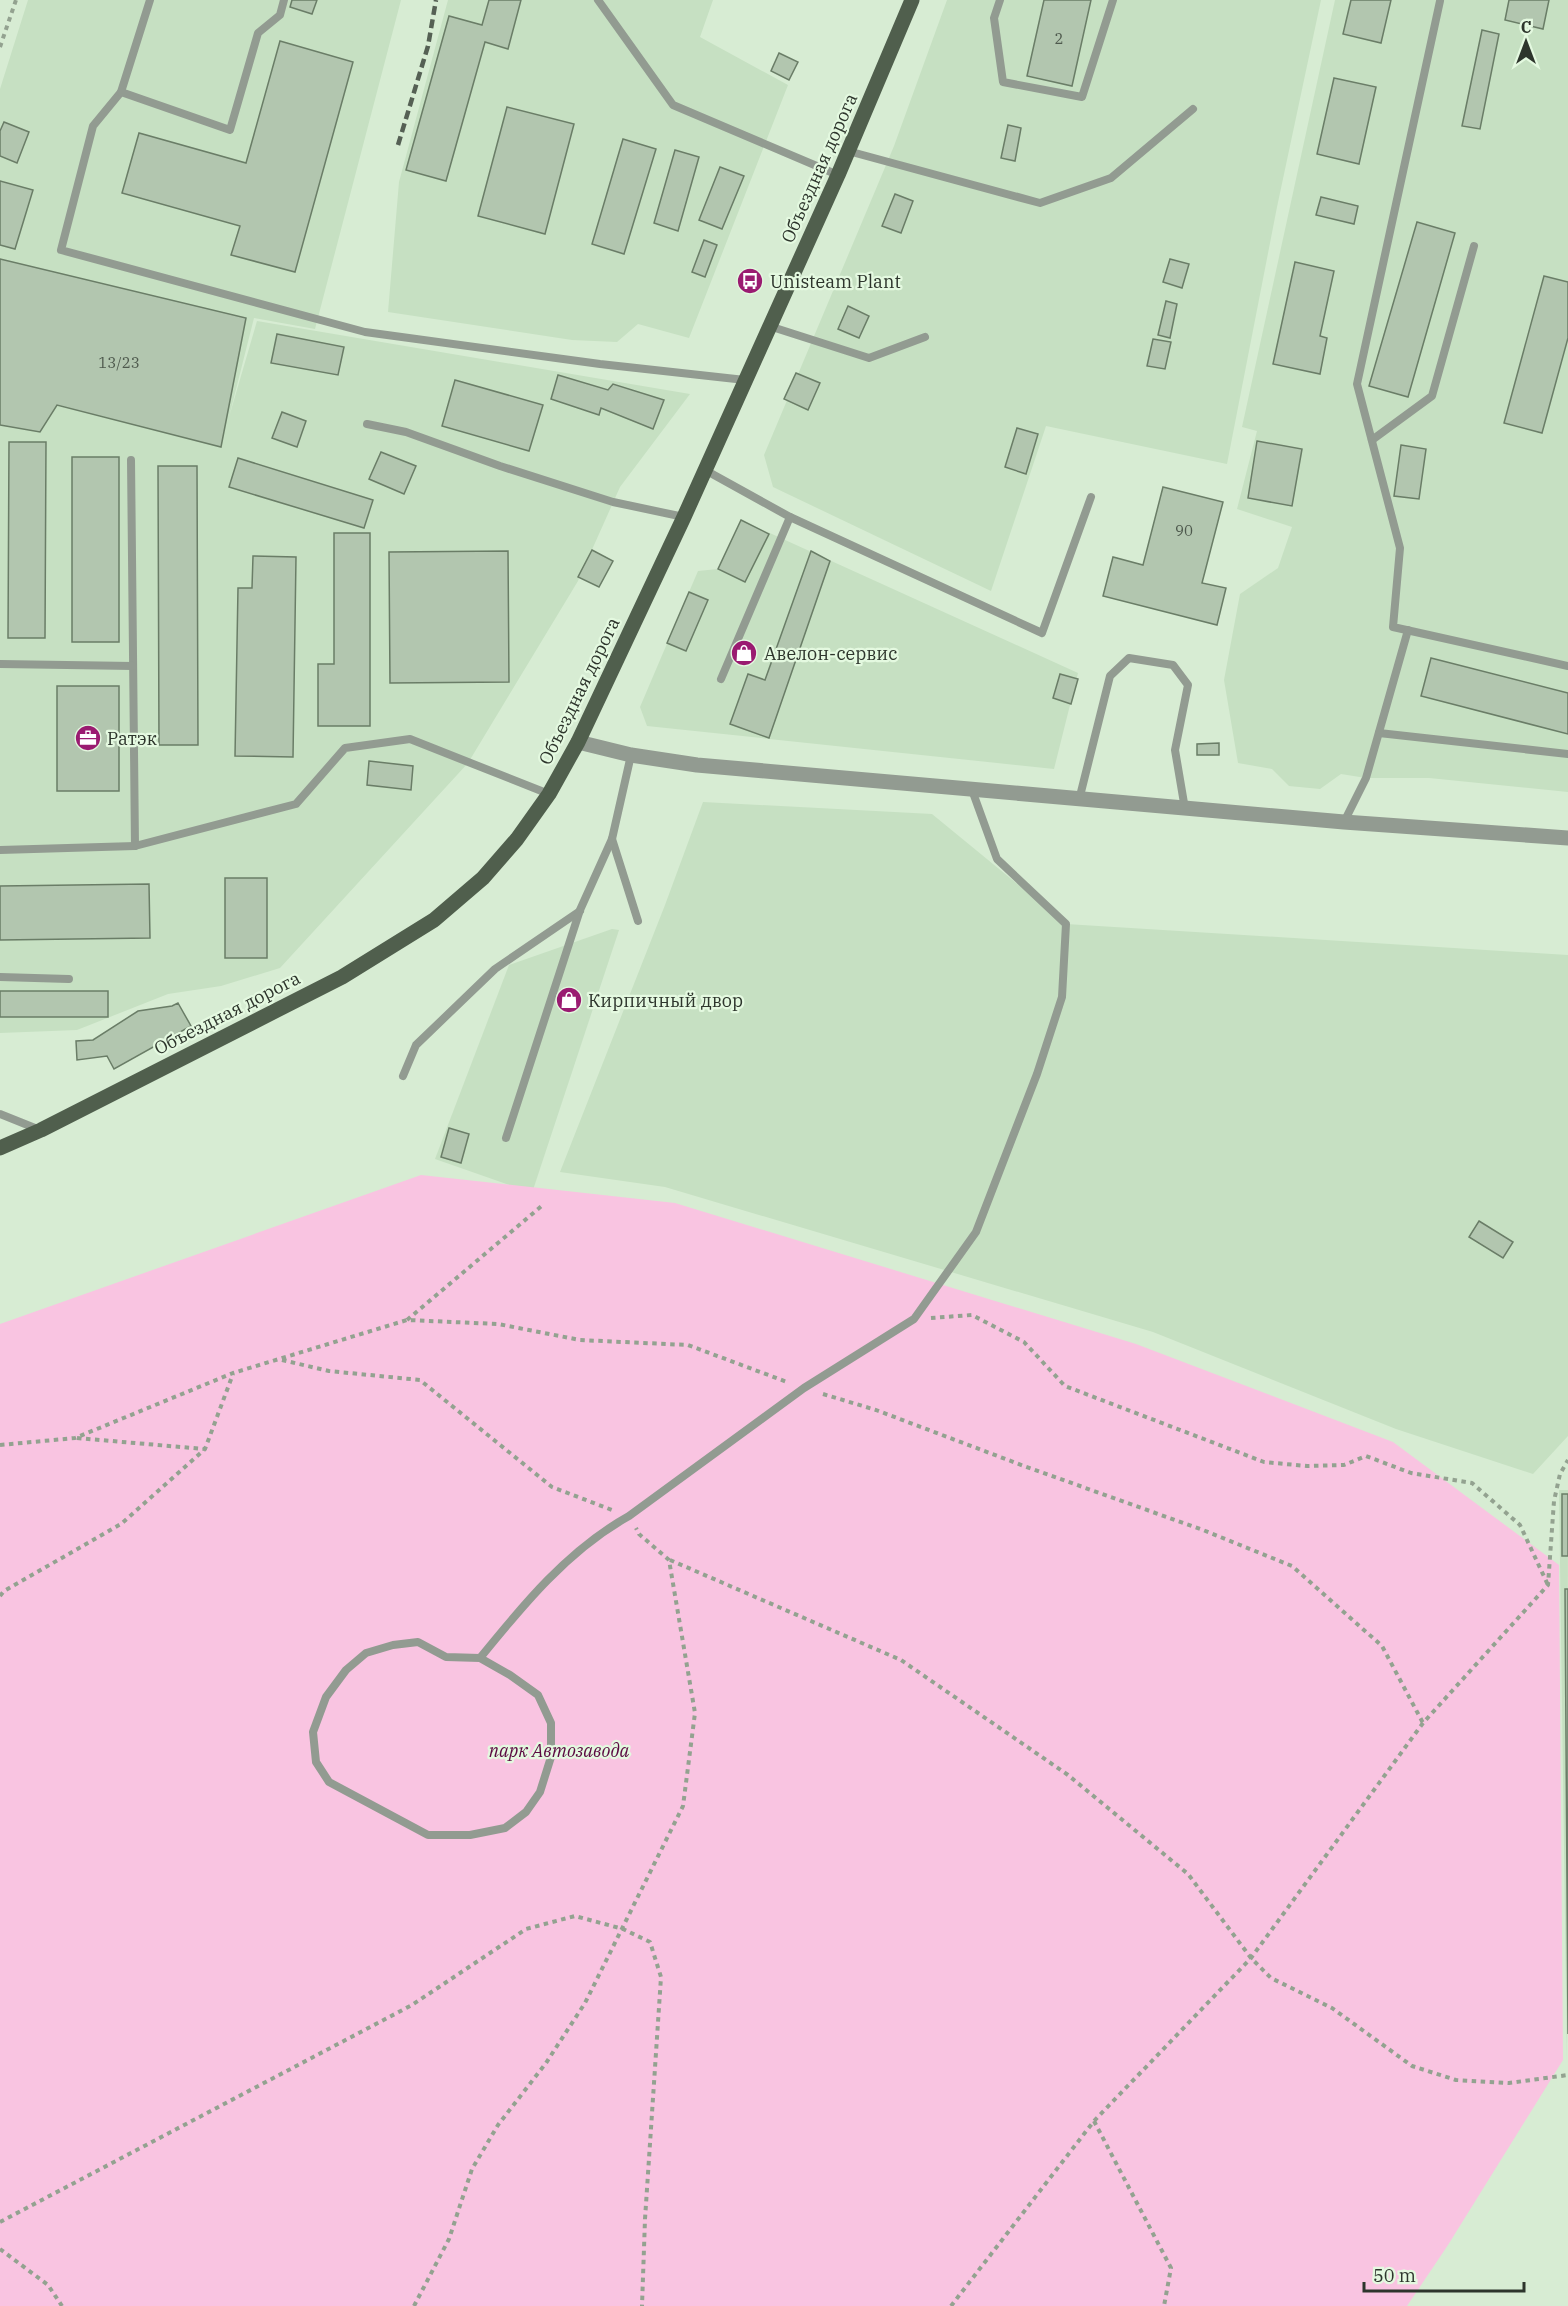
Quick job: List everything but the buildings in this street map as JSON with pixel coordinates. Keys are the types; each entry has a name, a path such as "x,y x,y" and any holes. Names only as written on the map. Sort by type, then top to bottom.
{"main road":[{"name":"Объездная дорога","path":"0,1148 342,977 434,920 483,878 517,839 549,794 579,742 684,518 838,175 912,0"}],"street":[{"path":"579,742 631,755 697,765 1185,809 1568,838"}],"lane":[{"path":"150,0 121,92 93,126 61,250 365,332 600,364 745,380"},
{"path":"121,92 230,130 258,33 280,15 284,0"},
{"path":"598,0 673,105 838,175"},
{"path":"1000,0 994,18 1003,82 1082,97 1113,0"},
{"path":"1440,1 1357,384 1400,548 1393,627 1568,666"},
{"path":"848,151 1040,203 1111,178 1193,109"},
{"path":"1372,440 1432,396 1474,246"},
{"path":"770,326 869,358 925,337"},
{"path":"367,424 406,432 500,466 613,502 684,518"},
{"path":"131,460 135,846"},
{"path":"705,470 790,518 1042,633 1091,497"},
{"path":"721,678 790,518"},
{"path":"1344,822 1366,778 1408,630"},
{"path":"1079,800 1110,676 1129,658 1173,665 1188,685 1175,750 1185,809"},
{"path":"0,664 133,666"},
{"path":"1379,733 1568,754"},
{"path":"0,850 135,846 296,804 345,748 410,739 549,794"},
{"path":"506,1138 580,910 612,839 631,755"},
{"path":"480,1658 537,1589 609,1527 629,1516 804,1388 914,1319 976,1232 1037,1074 1062,997 1066,924 997,859 972,790"},
{"path":"612,839 638,921"},
{"path":"403,1076 416,1045 495,969 580,910"},
{"path":"0,977 69,980"},
{"path":"0,1114 40,1130"},
{"path":"418,1642 446,1657 480,1658 510,1675 538,1695 551,1723 551,1757 540,1792 526,1812 505,1828 470,1835 428,1835 329,1782 316,1762 313,1732 326,1697 346,1670 366,1653 393,1645 418,1642"}],"path":[{"path":"0,47 16,0"},
{"path":"407,1320 544,1204"},
{"path":"914,1319 972,1315 1024,1342 1065,1386 1264,1462 1307,1466 1344,1465 1366,1456 1411,1473 1472,1483 1520,1526 1548,1585"},
{"path":"75,1438 233,1373 407,1320 498,1324 580,1340 688,1345 804,1388 876,1410 1203,1530 1292,1566 1382,1646 1423,1723"},
{"path":"280,1359 329,1371 420,1380 552,1487 629,1516 639,1534 669,1560 902,1660 1068,1774 1188,1874 1251,1958 1271,1978 1332,2008 1412,2066 1456,2080 1509,2083 1568,2075"},
{"path":"0,1596 4,1591 121,1524 205,1449 233,1373"},
{"path":"0,1445 75,1438 205,1449"},
{"path":"951,2306 1094,2121 1251,1958 1423,1723 1548,1585 1554,1502 1560,1474 1568,1460"},
{"path":"414,2306 449,2239 471,2169 498,2125 546,2063 585,2003 683,1806 695,1713 669,1560"},
{"path":"0,2222 412,2005 526,1929 575,1916 623,1929 650,1942 661,1977 645,2218 642,2306"},
{"path":"1094,2121 1171,2268 1164,2306"},
{"path":"0,2249 48,2286 62,2306"}],"shaded area":[{"path":"28,0 401,0 315,329 254,318 229,417 257,321 690,394 620,487 578,581 468,763 280,968 221,986 168,994 77,1030 0,1033 0,89"},
{"path":"448,0 713,0 700,37 788,85 689,338 638,324 617,342 572,340 388,312 399,182"},
{"path":"947,0 1321,0 1277,207 1227,464 1046,426 991,591 773,487 764,455 894,146"},
{"path":"1335,0 1568,0 1568,792 1429,778 1366,778 1341,774 1320,789 1289,786 1272,769 1238,763 1224,680 1240,594 1278,568 1292,527 1237,509 1257,431 1242,427"},
{"path":"741,520 1078,673 1054,769 647,726 640,707 698,571 718,569"},
{"path":"703,802 932,814 1066,924 1568,955 1568,1436 1533,1474 1396,1429 1153,1332 665,1187 560,1172"},
{"path":"612,929 619,930 532,1193 435,1159 509,965"},
{"path":"1559,1490 1568,1490 1567,2062"}],"green space":[{"name":"парк Автозавода","path":"421,1175 675,1203 1136,1344 1393,1442 1559,1565 1563,2060 1448,2245 1407,2306 0,2306 0,1324"}],"railway":[{"path":"398,145 428,46 436,0"}],"place":[{"name":"Unisteam Plant","path":"750,281"},
{"name":"Авелон-сервис","path":"744,653"},
{"name":"Ратэк","path":"88,738"},
{"name":"Кирпичный двор","path":"569,1000"}]}
